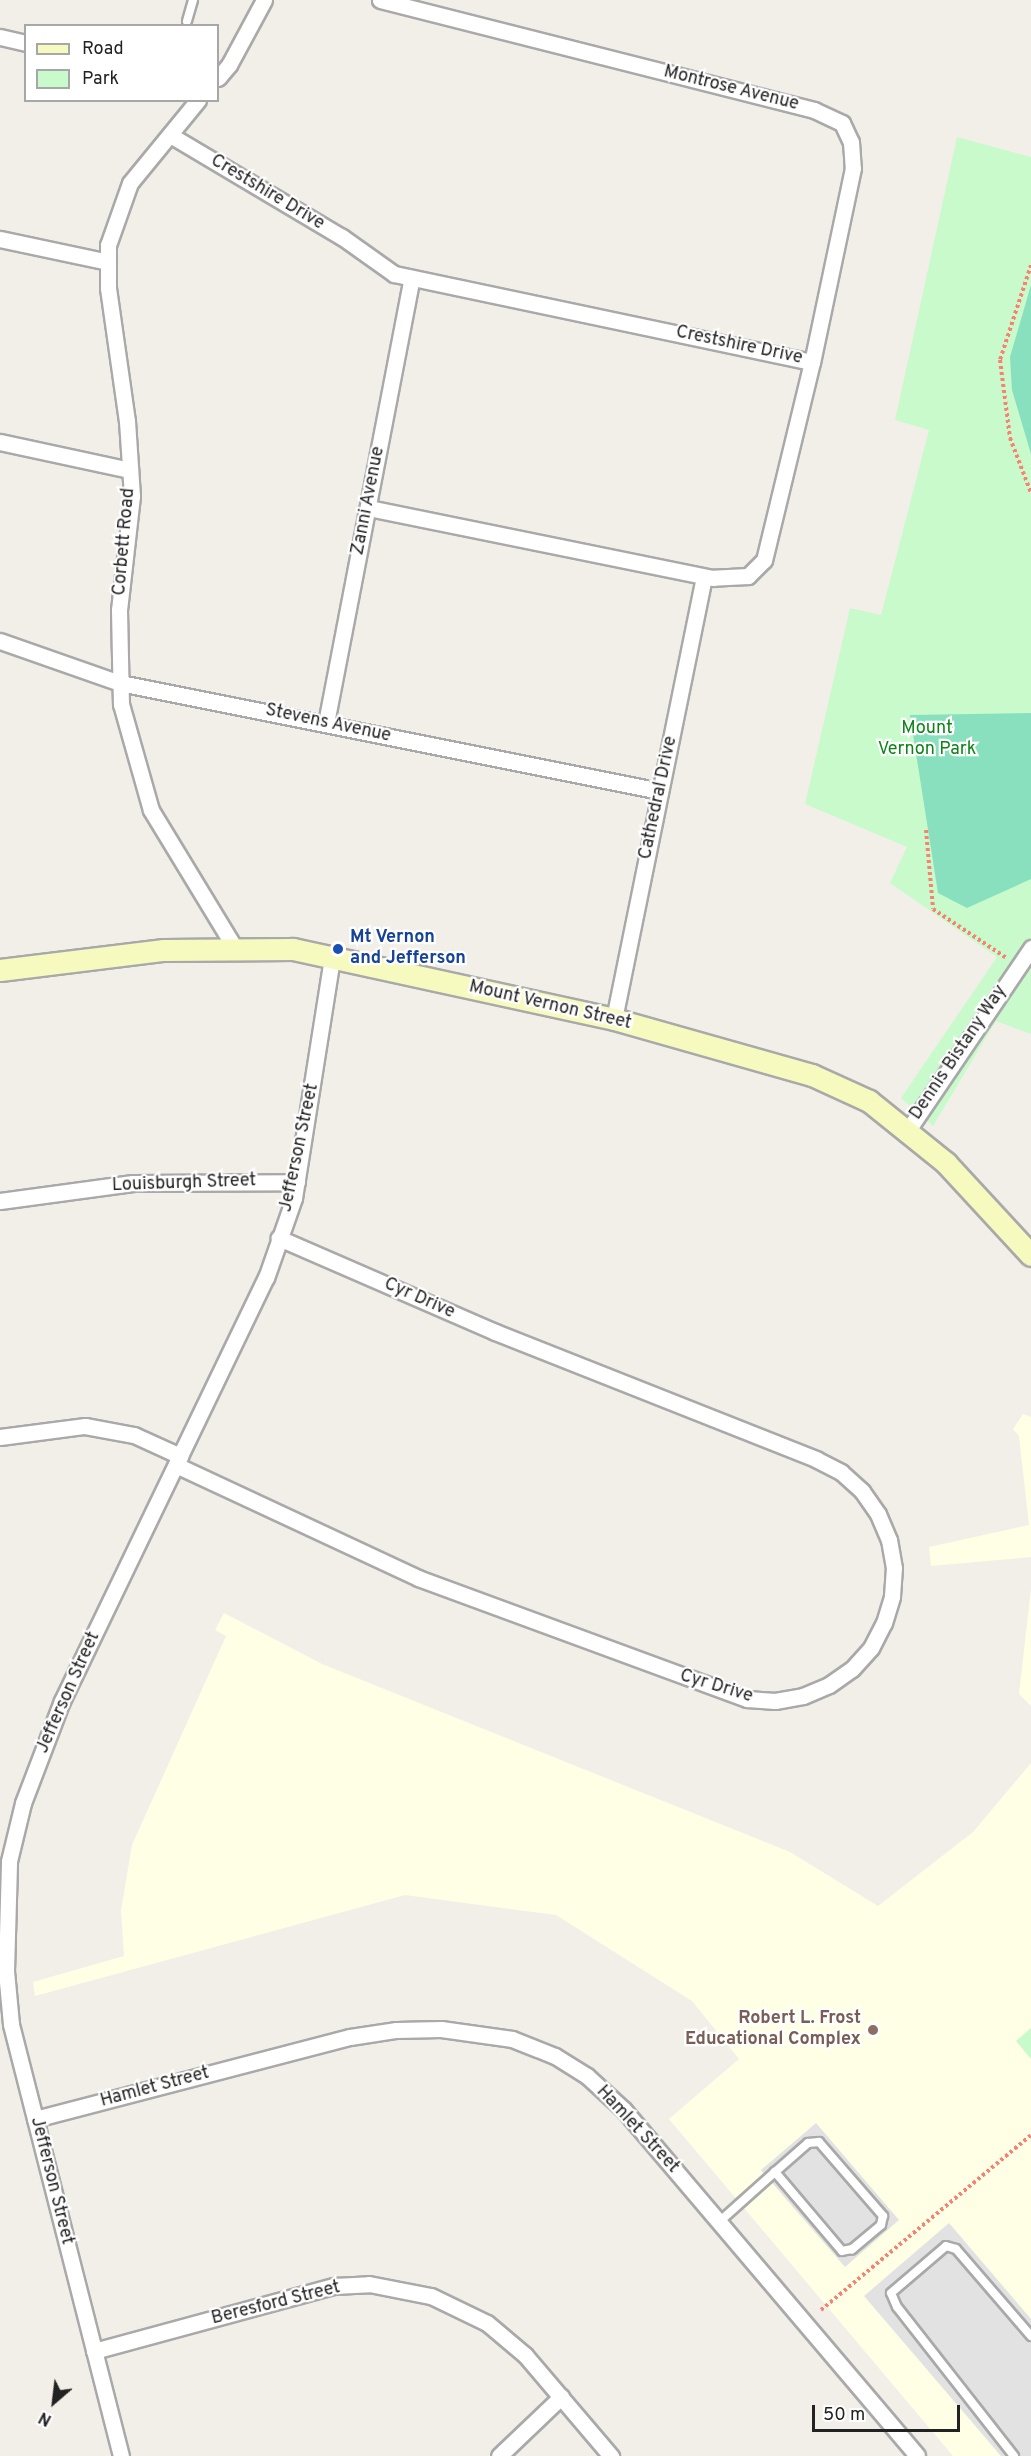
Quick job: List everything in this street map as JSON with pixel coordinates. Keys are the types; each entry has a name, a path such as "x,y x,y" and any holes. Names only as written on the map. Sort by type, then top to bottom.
{"main road":[{"name":"Mount Vernon Street","path":"0,970 164,950 293,949 614,1018 812,1075 869,1101 908,1130 946,1163 1031,1255"}],"street":[{"path":"219,77 229,66 264,0"},
{"name":"Montrose Avenue","path":"380,0 814,110 842,123 851,142 854,168 812,362"},
{"path":"0,37 24,43"},
{"name":"Corbett Road","path":"196,102 130,183 108,244 132,496 119,610 120,683 121,704 151,810 235,948"},
{"name":"Crestshire Drive","path":"170,135 332,231 394,274 812,362 764,560 748,576 727,580 704,577 368,508"},
{"path":"0,239 108,262"},
{"name":"Zanni Avenue","path":"326,723 412,278"},
{"path":"0,442 130,470"},
{"name":"Cathedral Drive","path":"614,1018 704,577"},
{"name":"Stevens Avenue","path":"0,641 120,683 660,791"},
{"name":"Dennis Bistany Way","path":"908,1130 1031,948"},
{"name":"Jefferson Street","path":"121,2456 11,2024 3,1956 9,1861 23,1803 62,1701 266,1278 297,1182 332,957"},
{"name":"Louisburgh Street","path":"0,1201 133,1183 297,1182"},
{"name":"Cyr Drive","path":"0,1437 85,1426 134,1435 178,1461 418,1578 747,1699 794,1697 829,1685 852,1669 885,1623 894,1568 889,1540 878,1514 862,1491 841,1472 816,1459 495,1332 279,1238"},
{"name":"Hamlet Street","path":"35,2119 362,2035 441,2029 512,2039 555,2056 587,2076 624,2110 917,2456"},
{"name":"Beresford Street","path":"94,2351 334,2286 369,2284 430,2296 487,2323 525,2355 611,2456"},
{"path":"499,2456 561,2397"}],"lane":[{"path":"187,21 193,0"},
{"path":"719,2222 775,2172 808,2143 819,2142 883,2216 881,2225 852,2249 842,2251 775,2172"},
{"path":"1014,2456 897,2307 891,2293 946,2246 957,2249 1031,2336"}],"path":[{"path":"1031,265 1000,360 1010,438 1031,493"},
{"path":"926,830 933,909 1018,966"},
{"path":"821,2310 1031,2134"}],"shaded area":[{"path":"1023,1414 1031,1417 1031,1557 931,1566 929,1547 1029,1525 1019,1436 1013,1429"},
{"path":"1031,1589 1031,1706 1019,1694"},
{"name":"Robert L. Frost Educational Complex","path":"224,1613 322,1664 790,1852 878,1906 973,1832 1031,1763 1031,2456 953,2456 669,2119 739,2059 692,2001 556,1915 405,1895 35,1996 33,1982 124,1956 121,1911 132,1845 226,1636 215,1630"},
{"path":"816,2123 899,2220 845,2267 761,2170"},
{"path":"949,2223 1031,2319 1031,2456 1001,2456 864,2296"}],"green space":[{"name":"Mount Vernon Park","path":"957,137 1031,157 1031,1034 996,1021 933,1126 901,1098 997,957 890,883 907,847 805,804 850,608 881,615 929,430 895,420"},
{"path":"1031,285 1031,454 1012,390 1010,357"},
{"path":"1031,713 1031,879 967,908 938,893 910,715"},
{"path":"1031,2028 1031,2059 1016,2041"}],"place":[{"name":"Mt Vernon and Jefferson","path":"338,949"},
{"name":"Robert L. Frost Educational Complex","path":"873,2030"}]}
